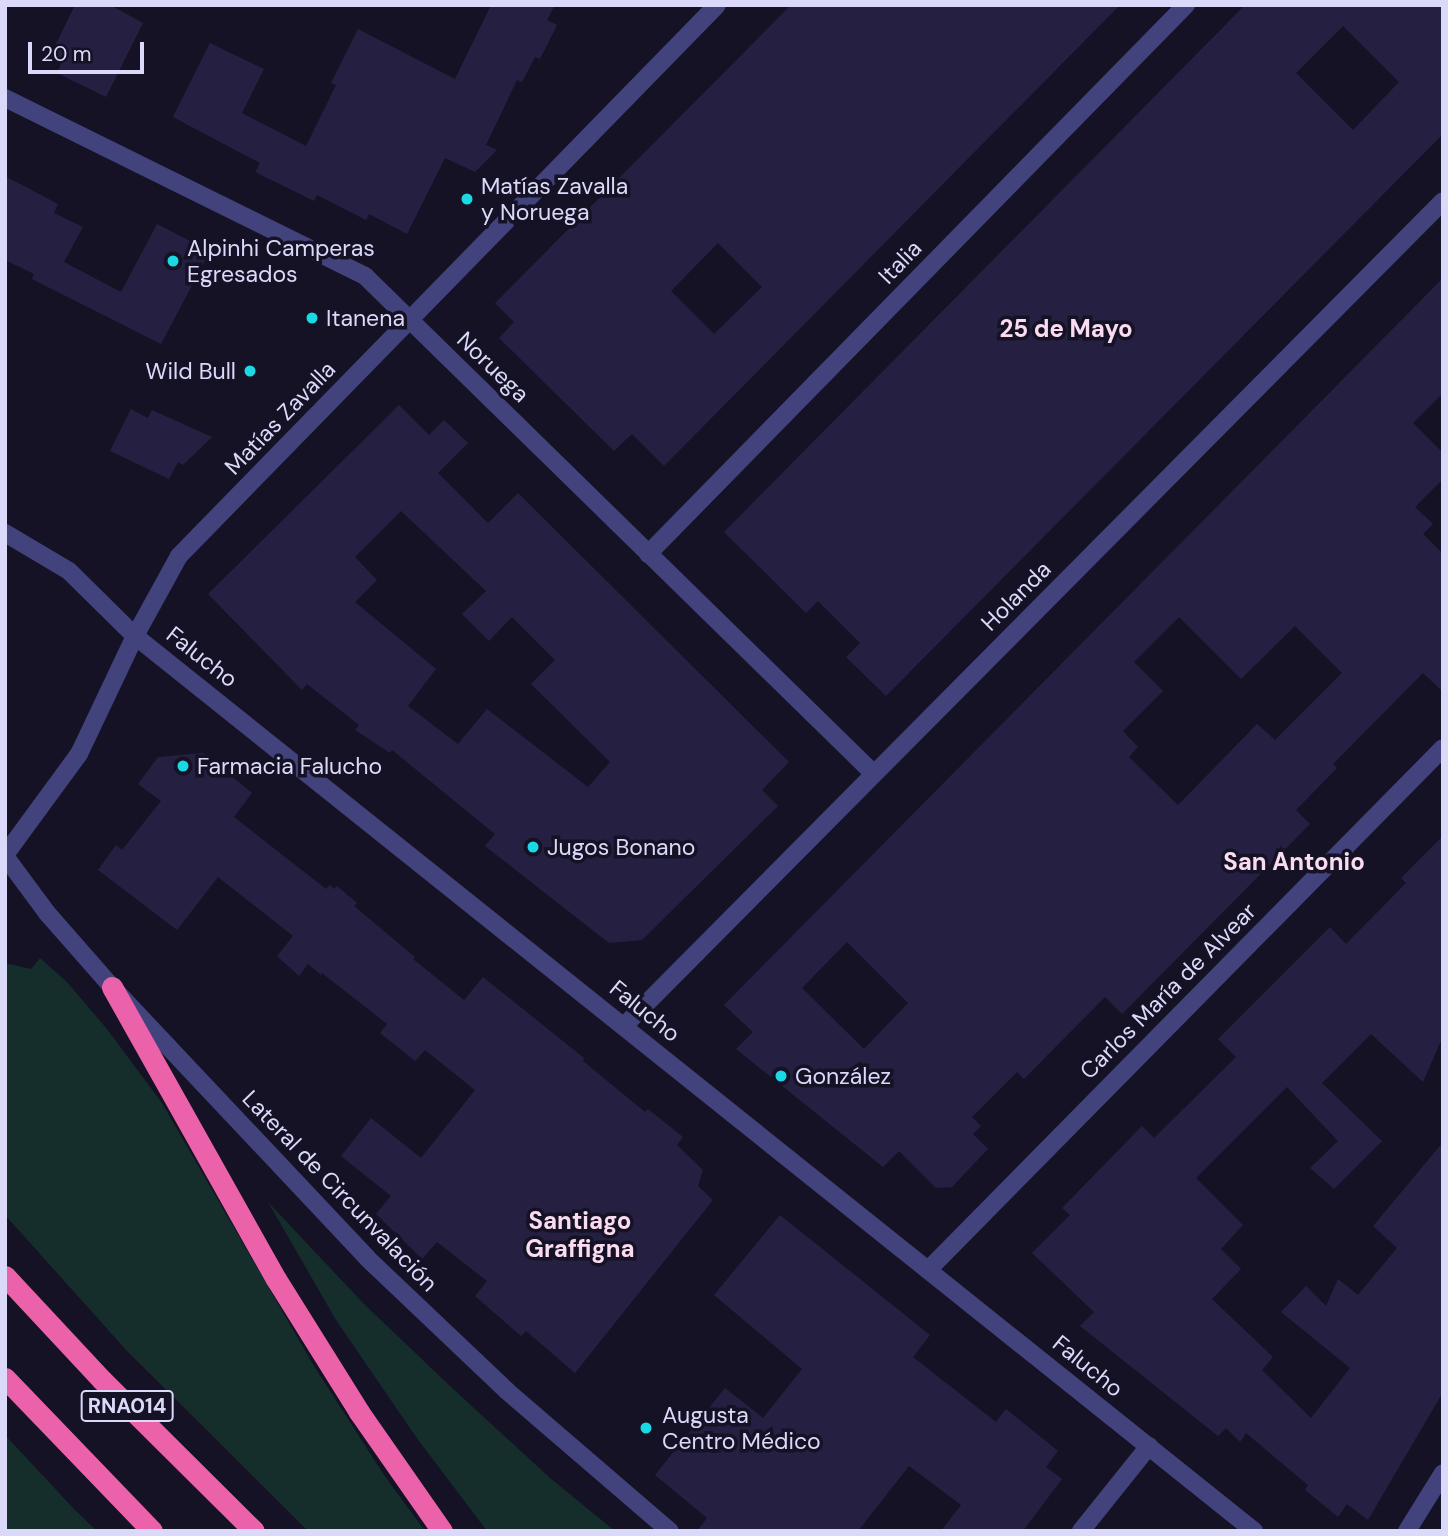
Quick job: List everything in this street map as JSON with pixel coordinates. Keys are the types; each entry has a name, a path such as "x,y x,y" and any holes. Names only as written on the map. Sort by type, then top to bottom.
{"highway":[{"path":"112,987 276,1279 359,1412 442,1531"},
{"name":"RNA014","path":"5,1276 111,1390 254,1531"},
{"name":"RNA014","path":"5,1378 152,1531"}],"street":[{"name":"Matías Zavalla","path":"5,856 79,754 135,636 179,556 717,5"},
{"name":"Italia","path":"648,554 1186,5"},
{"name":"Noruega","path":"5,98 365,276 873,773"},
{"name":"Holanda","path":"624,1026 1443,201"},
{"name":"Falucho","path":"5,533 69,571 135,636 1254,1531"},
{"name":"Carlos María de Alvear","path":"928,1270 1443,748"},
{"name":"Lateral de Circunvalación","path":"5,856 47,913 112,987 290,1178 411,1302 603,1476 670,1531"},
{"path":"1081,1531 1149,1446"},
{"path":"1407,1531 1443,1473"}],"green space":[{"path":"40,958 66,981 107,1029 162,1103 314,1366 384,1475 425,1531 308,1531 127,1351 5,1215 5,963 31,969"},
{"path":"268,1202 364,1304 449,1385 550,1478 615,1531 487,1531 416,1437 336,1320"},
{"path":"5,1435 74,1509 97,1531 5,1531"}],"building":[{"path":"75,5 110,5 143,23 106,97 57,73 62,62 50,56"},
{"path":"491,5 555,5 547,20 557,25 540,59 535,57 522,82 517,80 486,145 497,150 475,172 445,158 407,234 369,214 366,220 317,195 314,201 255,172 260,163 173,117 210,43 264,69 242,113 306,146 336,85 331,83 358,29 455,79"},
{"path":"791,5 1120,5 664,466 632,434 614,451 499,338 514,322 495,303","holes":["718,243 762,287 714,334 671,291"]},
{"path":"1245,5 1443,5 1443,134 886,696 846,657 860,643 818,601 806,613 724,532","holes":["1343,26 1399,82 1353,130 1296,73"]},
{"path":"5,176 58,204 54,213 83,227 64,262 121,292 157,224 210,251 161,344 32,279 34,274 5,260"},
{"path":"1443,278 1443,393 1413,423 1443,453 1443,479 1415,507 1433,524 1423,534 1443,554 1443,692 1423,673 1333,764 1337,768 1296,810 1310,824 1122,1014 1105,997 1024,1079 1017,1072 972,1117 981,1126 973,1134 988,1149 952,1187 936,1188 899,1151 883,1167 736,1049 753,1032 724,1005","holes":["1179,617 1241,679 1295,626 1342,673 1275,740 1257,724 1178,805 1129,757 1138,747 1123,731 1163,691 1134,662","847,942 908,1003 864,1049 802,988"]},
{"path":"399,405 429,435 444,420 468,443 438,473 488,523 518,493 789,762 762,790 778,806 642,940 609,943 485,846 495,834 392,750 390,753 355,730 359,725 307,684 302,690 208,594","holes":["401,511 486,591 462,614 489,641 512,617 555,660 531,684 610,762 588,787 487,709 458,744 408,706 436,669 355,602 377,580 355,557"]},
{"path":"131,409 148,418 152,410 212,437 183,465 178,462 169,479 110,451"},
{"path":"203,753 252,793 234,817 326,889 330,885 334,889 337,886 357,903 354,906 415,957 413,959 464,1000 483,977 584,1058 583,1061 645,1112 648,1109 683,1137 677,1145 703,1170 698,1186 713,1200 575,1373 526,1331 521,1336 475,1296 487,1281 437,1242 422,1259 376,1214 391,1196 341,1156 371,1118 421,1158 475,1090 425,1050 415,1061 380,1033 387,1024 322,973 321,975 308,964 299,976 277,956 293,936 218,877 177,930 98,870 116,845 122,850 161,801 138,784 158,757"},
{"path":"1443,836 1443,1036 1423,1082 1371,1034 1322,1083 1382,1141 1334,1189 1310,1168 1338,1141 1287,1087 1196,1178 1243,1225 1221,1249 1241,1269 1212,1299 1273,1357 1262,1370 1311,1418 1350,1368 1281,1312 1306,1286 1326,1306 1338,1279 1358,1295 1397,1248 1373,1226 1443,1142 1443,1392 1368,1520 1347,1504 1338,1517 1305,1490 1308,1485 1246,1433 1240,1442 1226,1428 1218,1436 1080,1326 1094,1312 1032,1253 1070,1215 1062,1208 1142,1126 1154,1138 1236,1057 1218,1039 1330,927 1346,944 1406,883 1401,878"},
{"path":"780,1215 930,1335 913,1357 996,1422 1006,1409 1058,1451 1046,1467 1062,1479 1023,1531 941,1531 961,1505 909,1466 858,1531 697,1531 707,1518 655,1475 725,1388 763,1418 802,1369 714,1295"}],"place":[{"name":"Matías Zavalla y Noruega","path":"467,199"},
{"name":"Alpinhi Camperas Egresados","path":"173,261"},
{"name":"Itanena","path":"312,318"},
{"name":"Wild Bull","path":"250,371"},
{"name":"Farmacia Falucho","path":"183,766"},
{"name":"Jugos Bonano","path":"533,847"},
{"name":"González","path":"781,1076"},
{"name":"Augusta Centro Médico","path":"646,1428"}],"district":[{"name":"25 de Mayo","path":"1066,329"},
{"name":"San Antonio","path":"1294,862"},
{"name":"Santiago Graffigna","path":"580,1235"}]}
